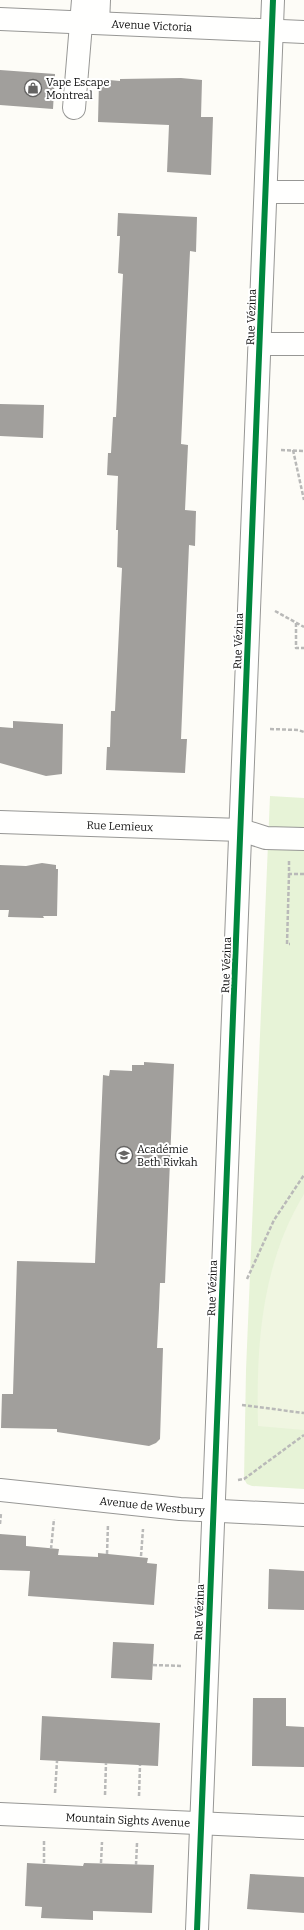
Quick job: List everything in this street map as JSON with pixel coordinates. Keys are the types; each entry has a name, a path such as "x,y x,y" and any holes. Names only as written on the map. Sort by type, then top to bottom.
{"street":[{"path":"83,0 89,23"},
{"path":"74,108 89,23 99,0"},
{"name":"Rue Vézina","path":"197,1930 273,0"},
{"name":"Avenue Victoria","path":"0,19 304,32"},
{"path":"266,192 304,192"},
{"path":"260,344 304,344"},
{"name":"Rue Lemieux","path":"0,822 241,830 266,838 304,839"},
{"name":"Avenue de Westbury","path":"0,1490 166,1508 304,1515"},
{"name":"Mountain Sights Avenue","path":"0,1814 304,1828"}],"path":[{"path":"281,450 304,451"},
{"path":"293,450 304,500"},
{"path":"275,611 304,627"},
{"path":"296,623 296,648 304,648"},
{"path":"270,729 298,730 304,732"},
{"path":"289,874 287,944 290,944"},
{"path":"247,1280 274,1220 304,1176"},
{"path":"242,1405 304,1412"},
{"path":"236,1481 244,1478 304,1435"},
{"path":"0,1524 1,1512"},
{"path":"52,1549 54,1516"},
{"path":"107,1554 108,1522"},
{"path":"141,1556 143,1526"},
{"path":"153,1665 183,1666"},
{"path":"55,1793 57,1761"},
{"path":"104,1795 106,1763"},
{"path":"139,1797 140,1765"},
{"path":"44,1839 44,1863"},
{"path":"102,1841 102,1863"},
{"path":"136,1865 137,1842"}],"green space":[{"path":"270,796 304,798 304,1489 252,1486 247,1484 244,1479 246,1370"},
{"path":"304,1194 304,1430 258,1426 258,1366 264,1307 278,1249"}],"building":[{"path":"0,70 55,74 53,109 0,105"},
{"path":"181,78 202,80 201,117 213,117 211,175 167,172 169,125 98,122 99,82 109,83 109,80 120,81 120,79"},
{"path":"118,213 197,217 196,252 190,251 181,444 188,445 185,510 196,511 195,546 189,545 181,739 187,739 185,773 106,770 107,747 110,747 111,711 115,711 122,568 117,567 118,530 116,530 118,476 107,475 108,453 111,453 113,417 116,417 123,274 118,273 120,236 117,236"},
{"path":"0,404 44,405 43,438 0,436"},
{"path":"13,721 63,724 62,774 46,776 0,763 0,727 13,728"},
{"path":"42,863 56,865 56,869 58,869 57,916 43,916 44,918 8,917 9,910 0,910 0,865 26,866"},
{"path":"144,1062 174,1064 165,1283 160,1283 157,1348 163,1348 160,1439 156,1443 149,1446 57,1432 57,1429 1,1428 2,1394 13,1394 17,1261 95,1263 103,1075 109,1076 110,1070 132,1071 132,1065 144,1065"},
{"path":"0,1534 26,1536 26,1546 59,1549 58,1555 98,1557 98,1553 148,1558 147,1563 157,1564 154,1605 28,1596 30,1571 0,1570"},
{"path":"269,1569 304,1571 304,1610 268,1609"},
{"path":"113,1642 154,1644 152,1680 111,1678"},
{"path":"253,1698 286,1698 286,1726 304,1727 304,1767 252,1766"},
{"path":"42,1716 160,1723 158,1766 40,1760"},
{"path":"27,1863 83,1866 84,1863 154,1865 152,1913 93,1911 93,1920 41,1918 42,1907 25,1906"},
{"path":"250,1874 304,1877 304,1913 247,1909"}],"cycle path":[{"path":"197,1930 273,0"}],"place":[{"name":"Vape Escape Montreal","path":"33,88"},
{"name":"Académie Beth Rivkah","path":"124,1155"}]}
